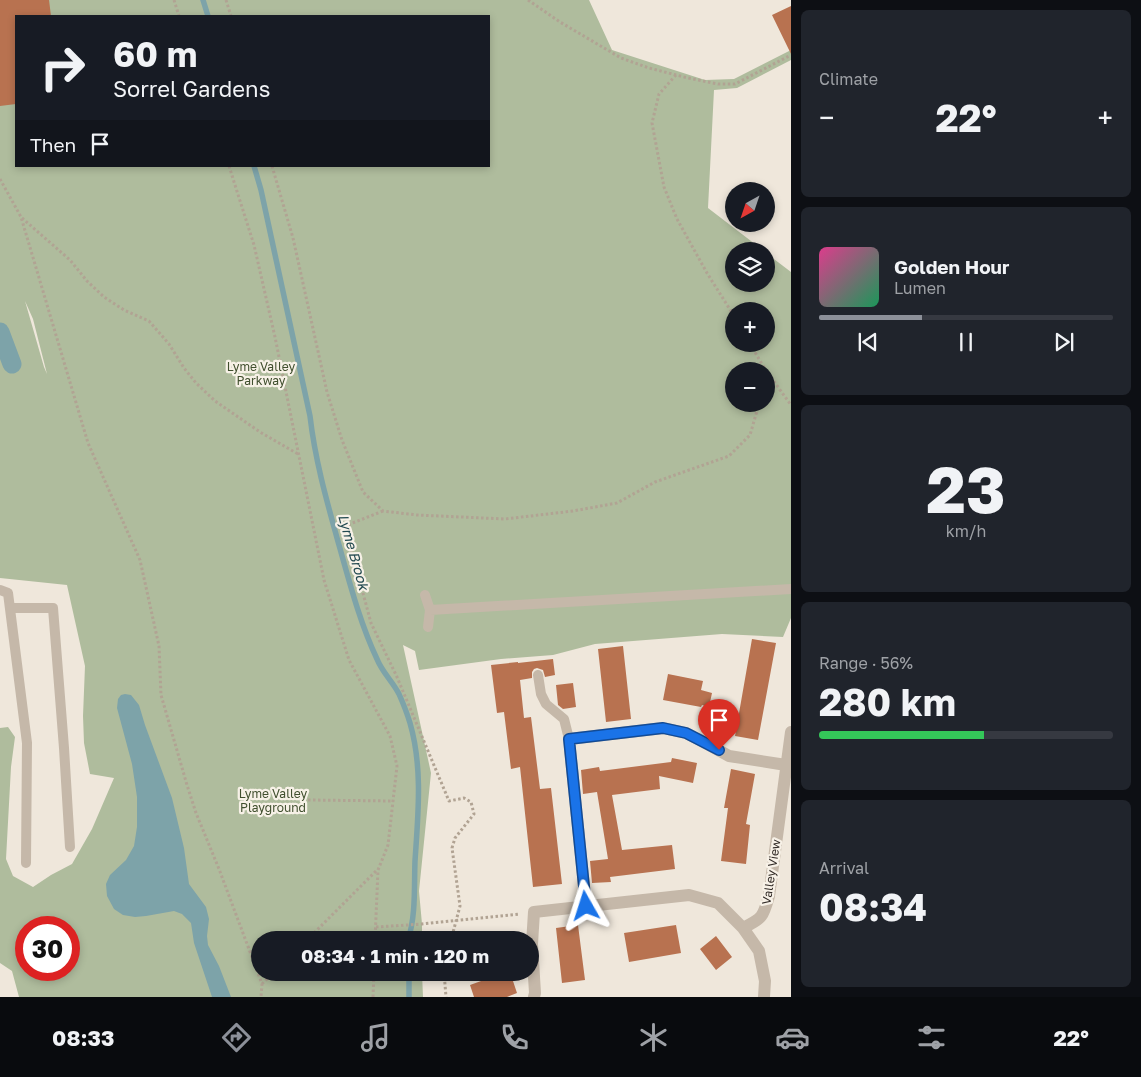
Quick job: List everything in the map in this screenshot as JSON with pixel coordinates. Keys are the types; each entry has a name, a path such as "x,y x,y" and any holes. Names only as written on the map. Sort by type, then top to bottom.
{"street":[{"path":"586,906 569,739 663,728 686,733 729,756 786,766"},
{"name":"Valley View","path":"743,928 758,920 764,913 769,896 791,732"},
{"path":"534,997 532,944 534,912 689,895 718,903 743,928 759,951 765,981 764,997"}],"lane":[{"path":"430,610 791,589"},
{"path":"0,590 8,593 27,743 26,863"},
{"path":"425,595 430,610 428,627"},
{"path":"10,608 53,608 70,847"},
{"path":"538,675 541,694 546,704 564,719 569,739"}],"path":[{"path":"174,0 179,15"},
{"path":"226,0 231,15"},
{"path":"528,0 560,22 621,58 649,68 718,84 735,84 791,55"},
{"path":"676,75 659,94 652,123 664,187 677,219 725,302"},
{"path":"228,167 254,244 275,337 324,580 349,660 390,736 397,766 388,845 378,870 376,931"},
{"path":"272,167 293,238 327,392 342,440 363,492 383,511"},
{"path":"0,179 21,218 88,444 140,560 159,646 161,695 196,813 262,984 262,997"},
{"path":"21,218 70,260 104,297 124,310 149,321 169,344 196,384 215,401 298,455"},
{"path":"775,383 791,405"},
{"path":"453,931 460,906 452,848 455,838 474,814 471,802 464,798 449,801 397,677 371,623 345,526 383,511 417,515 505,519 616,504 655,482 729,456 750,435 757,412"},
{"path":"308,800 393,801"},
{"path":"316,931 378,870"},
{"path":"376,926 422,924 534,912"},
{"path":"262,984 265,981"},
{"path":"373,997 374,981"},
{"path":"445,981 446,997"}],"green space":[{"name":"Lyme Valley Parkway","path":"0,0 589,0 612,50 705,80 734,79 791,50 791,60 737,88 714,90 708,208 725,221 725,232 739,232 752,242 725,242 725,292 775,292 775,260 791,272 791,618 783,637 722,634 595,644 553,655 501,659 419,670 415,651 403,645 431,773 419,891 422,931 251,931 251,981 422,981 423,997 19,997 12,971 0,963 0,728 8,727 15,737 11,767 6,859 13,876 33,887 72,864 92,829 114,778 90,774 84,743 85,666 67,585 0,578","holes":["25,301 33,319 47,374"]}],"water":[{"path":"121,695 131,695 139,705 172,798 184,848 189,884 206,907 209,919 208,945 219,966 231,997 212,997 194,943 191,923 182,914 174,911 135,917 123,915 114,909 107,896 106,884 110,875 126,860 134,846 137,827 137,797 132,764 117,708 118,699"}],"building":[{"path":"0,0 49,0 51,15 15,15 15,104 0,106"},
{"path":"791,6 791,54 772,15"},
{"path":"752,639 776,643 758,740 735,736"},
{"path":"623,646 631,719 606,722 598,649"},
{"path":"553,659 555,675 545,677 543,670 537,668 532,672 532,678 520,680 524,718 531,717 540,789 551,788 562,884 533,887 520,767 511,769 504,712 497,713 491,665"},
{"path":"668,674 703,681 701,690 712,693 709,707 663,700"},
{"path":"573,683 576,707 563,709 558,705 556,685"},
{"path":"672,758 697,763 693,783 659,776 660,789 612,795 622,850 672,845 675,869 610,877 611,882 592,883 590,861 608,859 597,792 583,794 581,770 599,767 600,771 671,762"},
{"path":"731,769 755,774 746,824 750,825 746,864 721,861 728,808 724,808"},
{"path":"578,925 585,980 562,983 556,928"},
{"path":"676,925 681,953 629,962 624,933"},
{"path":"716,936 732,957 716,970 700,949"},
{"path":"481,981 513,981 517,993 507,997 474,997 470,985"}],"waterway":[{"name":"Lyme Brook","path":"203,0 208,15"},
{"name":"Lyme Brook","path":"254,167 261,190 310,416 318,465 351,589 365,631 379,664 399,694 409,719 414,740 418,774 418,809 411,931"},
{"path":"0,332 12,364"},
{"name":"Lyme Brook","path":"409,981 409,997"}],"route":[{"path":"586,906 569,739 663,728 686,733 719,750"}],"park label":[{"name":"Lyme Valley Playground","path":"273,800"}]}
